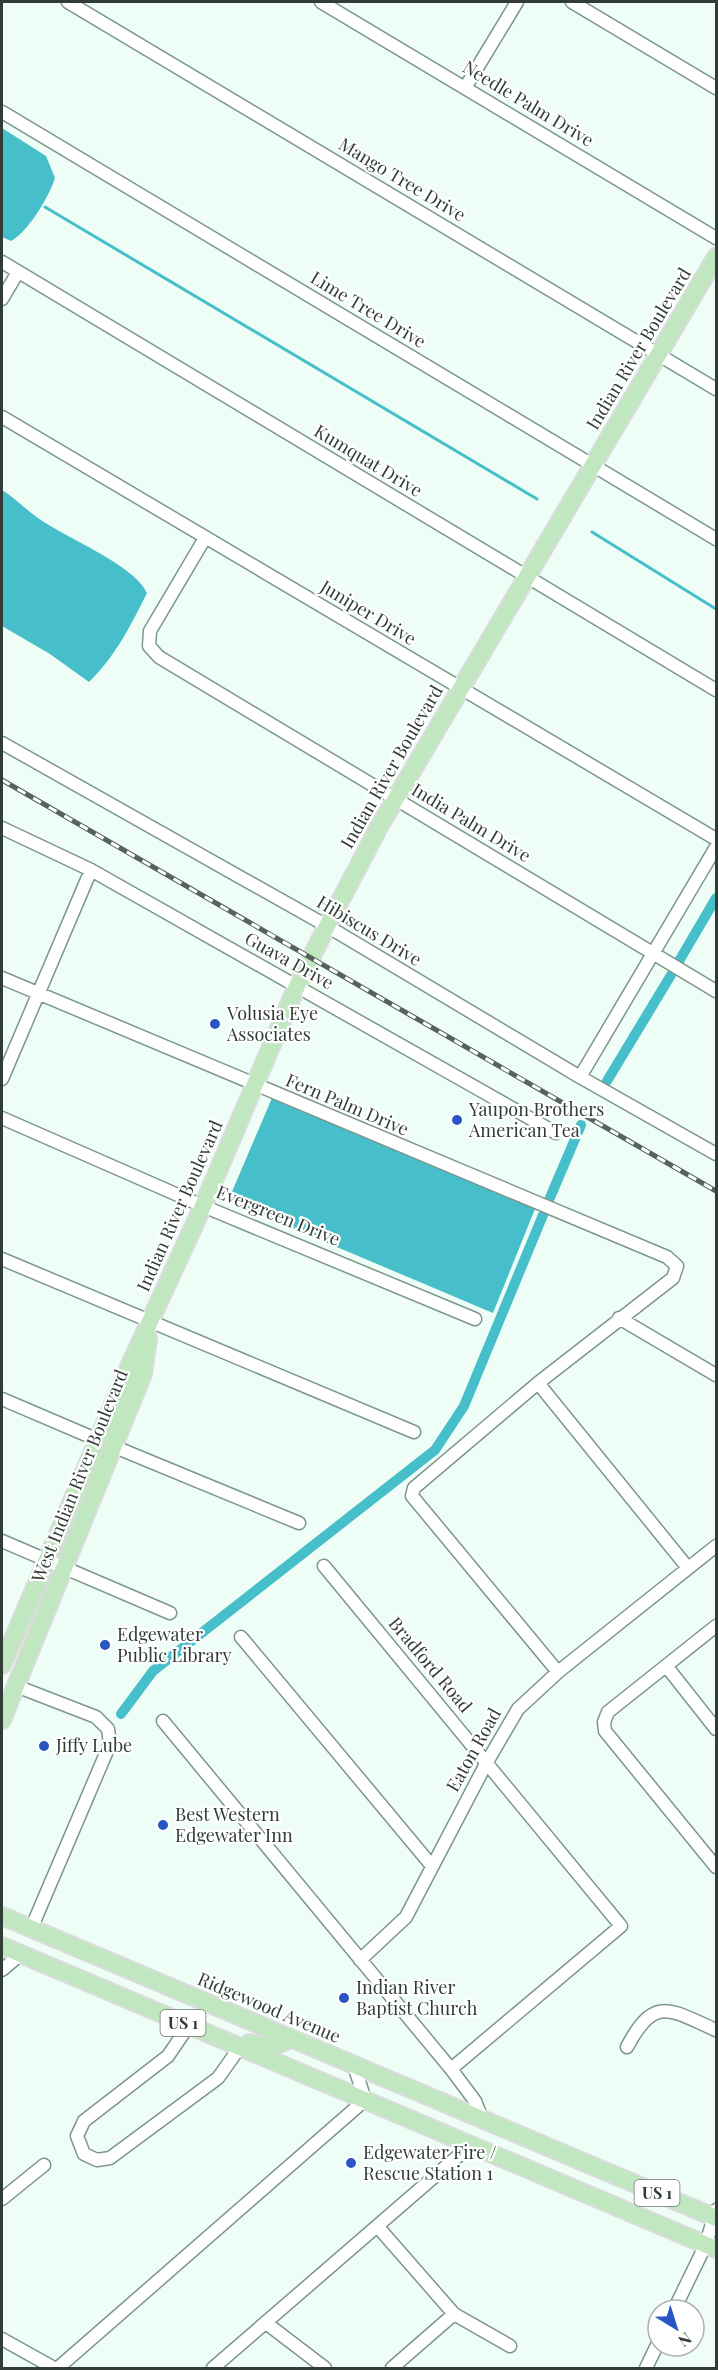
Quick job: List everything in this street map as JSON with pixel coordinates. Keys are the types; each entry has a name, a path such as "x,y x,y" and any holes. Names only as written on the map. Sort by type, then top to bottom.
{"main road":[{"name":"Indian River Boulevard","path":"151,1322 297,986 327,926 395,799 717,257"},
{"name":"West Indian River Boulevard","path":"2,1665 151,1322"},
{"name":"West Indian River Boulevard","path":"2,1720 66,1568 143,1374 151,1322"},
{"name":"Ridgewood Avenue","path":"2,1916 482,2120 715,2215"},
{"name":"US 1","path":"2,1946 711,2246"},
{"path":"222,2039 267,2047 280,2046 291,2038"},
{"name":"Ridgewood Avenue","path":"472,2144 490,2136 522,2136"}],"street":[{"name":"Mango Tree Drive","path":"68,2 717,389"},
{"name":"Needle Palm Drive","path":"321,2 717,238"},
{"path":"465,88 516,2"},
{"path":"572,2 717,88"},
{"name":"Lime Tree Drive","path":"2,112 717,539"},
{"name":"Kumquat Drive","path":"2,262 717,690"},
{"path":"2,299 18,272"},
{"name":"Juniper Drive","path":"2,417 717,839"},
{"name":"India Palm Drive","path":"205,538 150,631 149,646 159,657 717,991"},
{"name":"Hibiscus Drive","path":"2,743 327,926 580,1077 717,1154"},
{"name":"Guava Drive","path":"2,828 91,870 556,1133"},
{"path":"580,1077 717,847"},
{"path":"2,1079 91,870"},
{"name":"Fern Palm Drive","path":"2,978 254,1086 667,1257 677,1266 673,1278 619,1318"},
{"name":"Evergreen Drive","path":"2,1118 202,1206 475,1319"},
{"path":"2,1259 414,1432"},
{"path":"558,1672 412,1496 414,1488 619,1318 717,1375"},
{"path":"538,1383 688,1568"},
{"path":"2,1399 98,1440"},
{"path":"115,1447 299,1523"},
{"path":"2,1541 170,1613"},
{"name":"Eaton Road","path":"360,1960 406,1917 487,1762 518,1709 558,1672 717,1545"},
{"name":"Bradford Road","path":"324,1566 621,1926 451,2069"},
{"path":"716,1864 605,1731 604,1722 608,1712 717,1626"},
{"path":"241,1637 432,1866"},
{"path":"667,1667 717,1729"},
{"path":"16,1686 96,1717 108,1729 110,1744 31,1929"},
{"path":"164,1721 451,2069 475,2101 482,2120"},
{"path":"2,1970 21,1954"},
{"path":"627,2047 636,2028 656,2011 669,2010 717,2030"},
{"path":"189,2025 168,2056 84,2121 77,2136 84,2154 97,2160 110,2158 218,2078 240,2047"},
{"path":"2,2339 56,2368 365,2100 354,2065"},
{"path":"213,2368 472,2144"},
{"path":"2,2199 44,2165"},
{"path":"681,2298 711,2246 715,2215"},
{"path":"378,2227 454,2314 510,2346"},
{"path":"392,2368 454,2314"},
{"path":"266,2324 324,2368"}],"water":[{"path":"2,128 46,156 55,178 37,213 24,230 11,241 2,237"},
{"path":"2,490 50,526 129,572 147,593 115,651 89,682 50,654 2,626"},
{"path":"272,1098 535,1209 493,1313 228,1201"}],"waterway":[{"path":"45,207 537,499"},
{"path":"592,532 716,609"},
{"path":"679,961 716,898"},
{"path":"607,1081 671,975"},
{"path":"549,1200 581,1125"},
{"path":"121,1714 153,1671 435,1450 464,1406 543,1215"}],"railway":[{"path":"2,780 716,1191"}],"place":[{"name":"Volusia Eye Associates","path":"215,1024"},
{"name":"Yaupon Brothers American Tea","path":"457,1120"},
{"name":"Edgewater Public Library","path":"105,1645"},
{"name":"Jiffy Lube","path":"44,1746"},
{"name":"Best Western Edgewater Inn","path":"163,1825"},
{"name":"Indian River Baptist Church","path":"344,1998"},
{"name":"Edgewater Fire / Rescue Station 1","path":"351,2163"}]}
